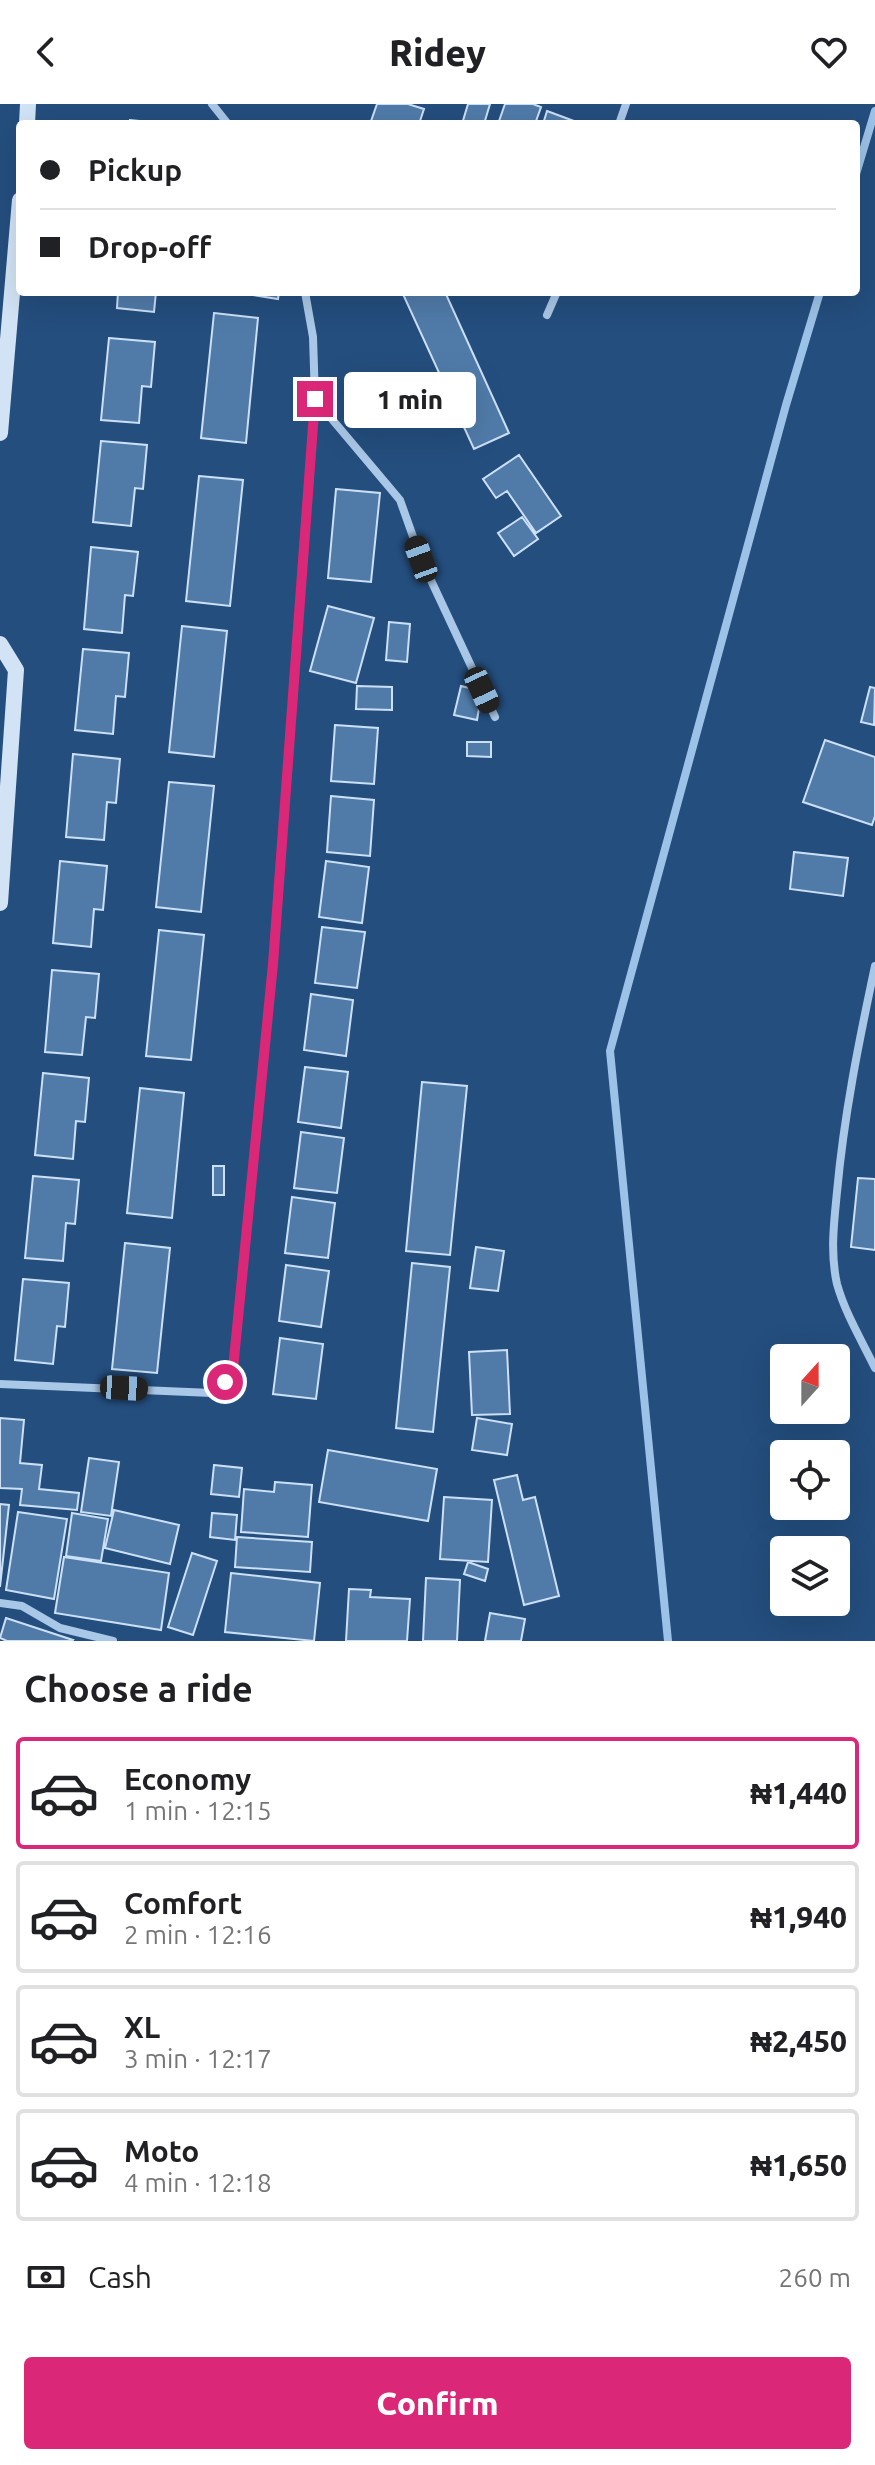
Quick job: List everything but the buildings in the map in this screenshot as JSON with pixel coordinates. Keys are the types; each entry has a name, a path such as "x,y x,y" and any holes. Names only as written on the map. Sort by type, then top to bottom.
{"street":[{"path":"212,104 225,120"},
{"path":"0,433 16,247"},
{"path":"0,1384 212,1393 225,1382 233,1369 273,964 315,399 313,337 306,296"},
{"path":"547,315 555,296"},
{"path":"315,399 400,500 421,559 495,717"},
{"path":"0,644 16,670 0,903"},
{"path":"875,966 852,1073 833,1243 842,1300 875,1368"},
{"path":"0,1603 22,1606 60,1628 113,1641"}],"waterway":[{"path":"860,161 875,111"},
{"path":"668,1641 610,1051 786,405 819,296"}],"route":[{"path":"225,1382 233,1369 273,964 315,399"}]}
